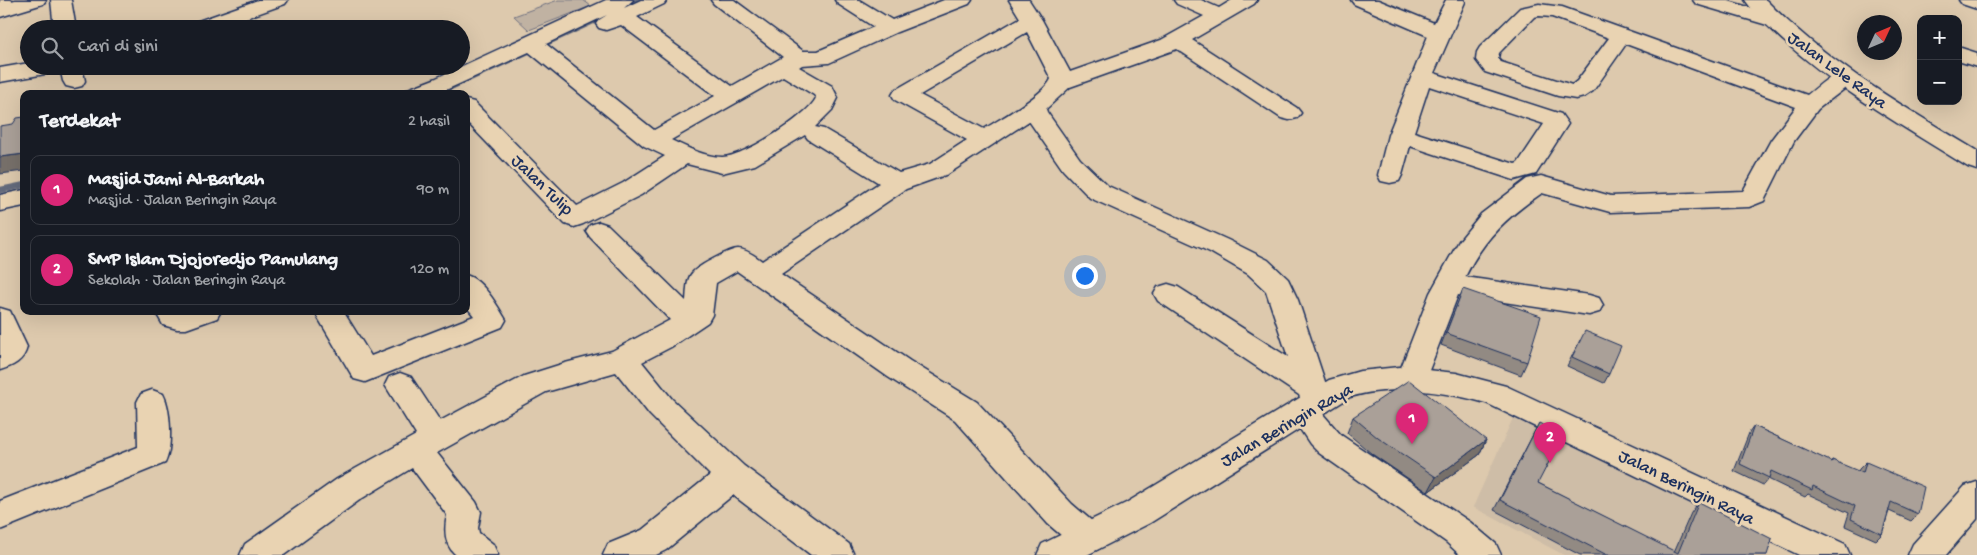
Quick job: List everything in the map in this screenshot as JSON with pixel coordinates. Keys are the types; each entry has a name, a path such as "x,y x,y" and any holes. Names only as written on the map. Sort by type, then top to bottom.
{"street":[{"path":"0,11 36,0"},
{"path":"61,0 64,20"},
{"path":"220,20 278,0"},
{"path":"450,90 617,9 657,0"},
{"path":"538,48 652,141 683,156 722,165 733,164 746,160 803,126 824,105 827,98 824,91 721,0"},
{"path":"845,0 890,28"},
{"path":"652,141 790,62 821,58 962,0"},
{"path":"1019,0 1032,20 1062,79 1061,83"},
{"path":"1184,0 1220,16"},
{"path":"762,274 897,183 907,178 927,174 939,169 1034,107 1061,83 1169,45 1247,0"},
{"path":"1361,0 1439,33"},
{"path":"1703,0 1774,21"},
{"name":"Jalan Lele Raya","path":"1755,0 1792,38 1844,78 1977,162"},
{"path":"1969,0 1977,3"},
{"path":"1413,22 1457,1"},
{"path":"1390,175 1400,135 1422,76 1439,33 1457,1"},
{"path":"617,9 730,96"},
{"path":"1621,36 1585,86 1576,92 1566,91 1494,67 1487,60 1488,52 1527,12 1539,10 1555,11 1810,104"},
{"path":"984,140 903,95 1032,20"},
{"path":"1177,40 1289,113"},
{"path":"1962,54 1977,60"},
{"path":"0,75 20,71"},
{"path":"1400,135 1514,172 1527,169 1556,124 1552,119 1422,76"},
{"path":"1412,378 1450,284 1468,246 1502,209 1536,185 1542,184 1610,204 1753,198 1784,140 1810,104 1844,78"},
{"path":"1034,107 1035,112 1073,168 1099,192 1219,246 1258,267 1270,277 1278,286 1284,300 1310,401 1321,435 1330,444 1458,532 1484,555"},
{"name":"Jalan Tulip","path":"470,111 574,218 632,189 683,156"},
{"path":"816,134 897,183"},
{"path":"0,184 20,180"},
{"path":"0,203 20,199"},
{"path":"599,231 689,322"},
{"path":"256,555 350,489 426,444 535,384 622,359 689,322 698,315 701,282 707,275 738,258 899,369 966,411 1060,514 1088,538"},
{"path":"1450,284 1590,305"},
{"path":"330,315 365,372 492,320 470,290"},
{"path":"1168,294 1310,401"},
{"path":"171,315 172,318 178,320 188,319 198,315"},
{"path":"0,318 12,347 11,352 0,359"},
{"path":"622,359 661,407 732,476 837,555"},
{"name":"Jalan Beringin Raya","path":"1054,555 1138,512 1310,401 1360,381 1392,378 1412,378 1456,383 1495,394 1834,555"},
{"path":"400,385 426,444 464,512 461,528 464,541 481,555"},
{"path":"0,516 154,454 152,402"},
{"path":"620,555 654,540 732,476"},
{"path":"1926,555 1977,496"}],"shaded area":[{"path":"558,0 583,0 591,6 529,30 514,16"},
{"path":"1513,418 1767,537 1761,555 1564,555 1473,507"}],"building":[{"path":"17,118 20,118 20,154 0,157 0,126 13,124"},
{"path":"1463,289 1541,316 1527,362 1446,333"},
{"path":"1585,331 1621,346 1609,374 1572,357"},
{"path":"1409,380 1486,440 1436,477 1378,438 1353,417"},
{"path":"1539,423 1563,435 1538,483 1678,553 1699,502 1772,539 1767,555 1607,555 1500,500"},
{"path":"1754,426 1832,462 1832,460 1863,473 1866,462 1924,487 1918,514 1891,502 1882,534 1851,519 1855,506 1813,486 1812,490 1771,471 1769,478 1740,464"}],"waterway":[{"path":"444,90 639,0"},
{"path":"0,190 20,186"}],"place":[{"name":"Masjid Jami Al-Barkah","path":"1412,444"},
{"name":"SMP Islam Djojoredjo Pamulang","path":"1550,463"}]}
